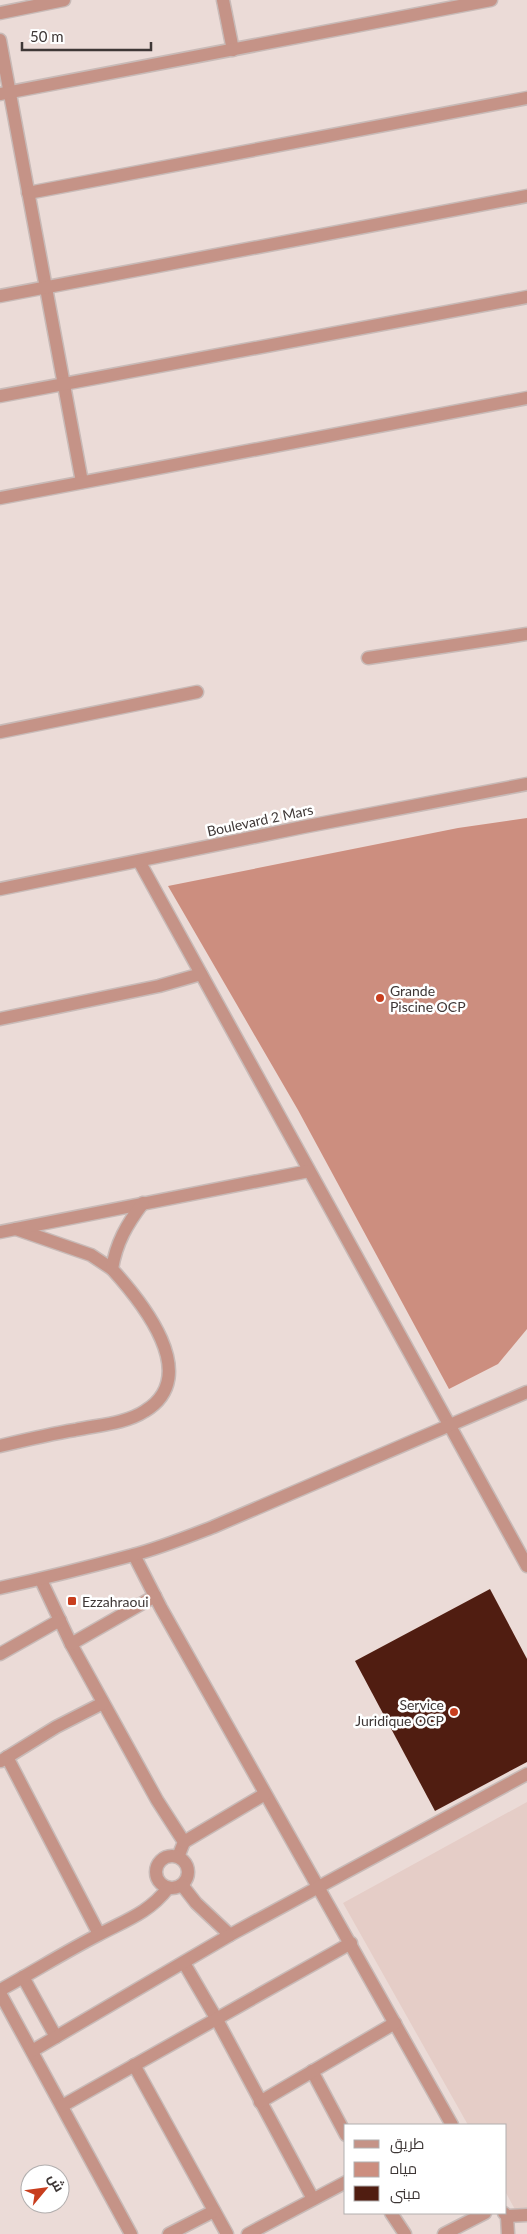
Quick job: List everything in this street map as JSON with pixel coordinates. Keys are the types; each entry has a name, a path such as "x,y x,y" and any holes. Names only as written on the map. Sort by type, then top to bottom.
{"street":[{"path":"0,13 64,0"},
{"path":"223,0 233,50"},
{"path":"4,93 491,0"},
{"path":"0,40 4,93 28,193 82,482"},
{"path":"28,193 527,98"},
{"path":"0,296 527,196"},
{"path":"0,396 527,297"},
{"path":"0,498 527,398"},
{"path":"368,658 527,634"},
{"path":"0,732 197,692"},
{"name":"Boulevard 2 Mars","path":"0,889 303,826 527,784"},
{"path":"139,861 527,1566"},
{"path":"0,1019 159,986 201,974"},
{"path":"0,1232 309,1171"},
{"path":"112,1269 122,1236 143,1203"},
{"path":"0,1446 131,1418 153,1405 164,1391 168,1366 163,1342 147,1312 129,1287 112,1269 91,1255 16,1229"},
{"path":"0,1588 41,1580 134,1555 212,1527 527,1392"},
{"path":"134,1555 265,1794 351,1943 451,2124"},
{"path":"41,1580 71,1644 103,1703 184,1842"},
{"path":"71,1644 155,1596"},
{"path":"0,1654 60,1620"},
{"path":"99,1934 4,1759 56,1727 103,1703"},
{"path":"32,2051 230,1935 527,1774"},
{"path":"178,1857 184,1842 265,1794"},
{"path":"166,1857 178,1857 183,1860 188,1870 188,1876 182,1885 168,1888 161,1885 156,1878 157,1865 166,1857"},
{"path":"182,1885 196,1903 230,1935"},
{"path":"130,2234 0,1991 99,1934 145,1912 157,1902 168,1888"},
{"path":"62,2106 351,1943"},
{"path":"184,1963 216,2018 313,2199"},
{"path":"24,1977 56,2037"},
{"path":"260,2102 394,2023"},
{"path":"134,2065 227,2234"},
{"path":"312,2072 344,2131"},
{"path":"248,2234 344,2183"},
{"path":"169,2234 214,2211"},
{"path":"392,2214 405,2234"},
{"path":"444,2234 483,2214"},
{"path":"508,2234 505,2214 527,2215"}],"shaded area":[{"path":"527,1802 527,2208 517,2213 507,2195 507,2124 467,2124 343,1903"}],"water":[{"name":"Grande Piscine OCP","path":"527,818 527,1329 498,1364 449,1389 298,1110 168,886 458,828"}],"building":[{"name":"Service Juridique OCP","path":"490,1589 527,1659 527,1762 435,1811 355,1661"}],"place":[{"name":"Grande Piscine OCP","path":"380,998"},
{"name":"Ezzahraoui","path":"72,1601"},
{"name":"Service Juridique OCP","path":"454,1712"}]}
